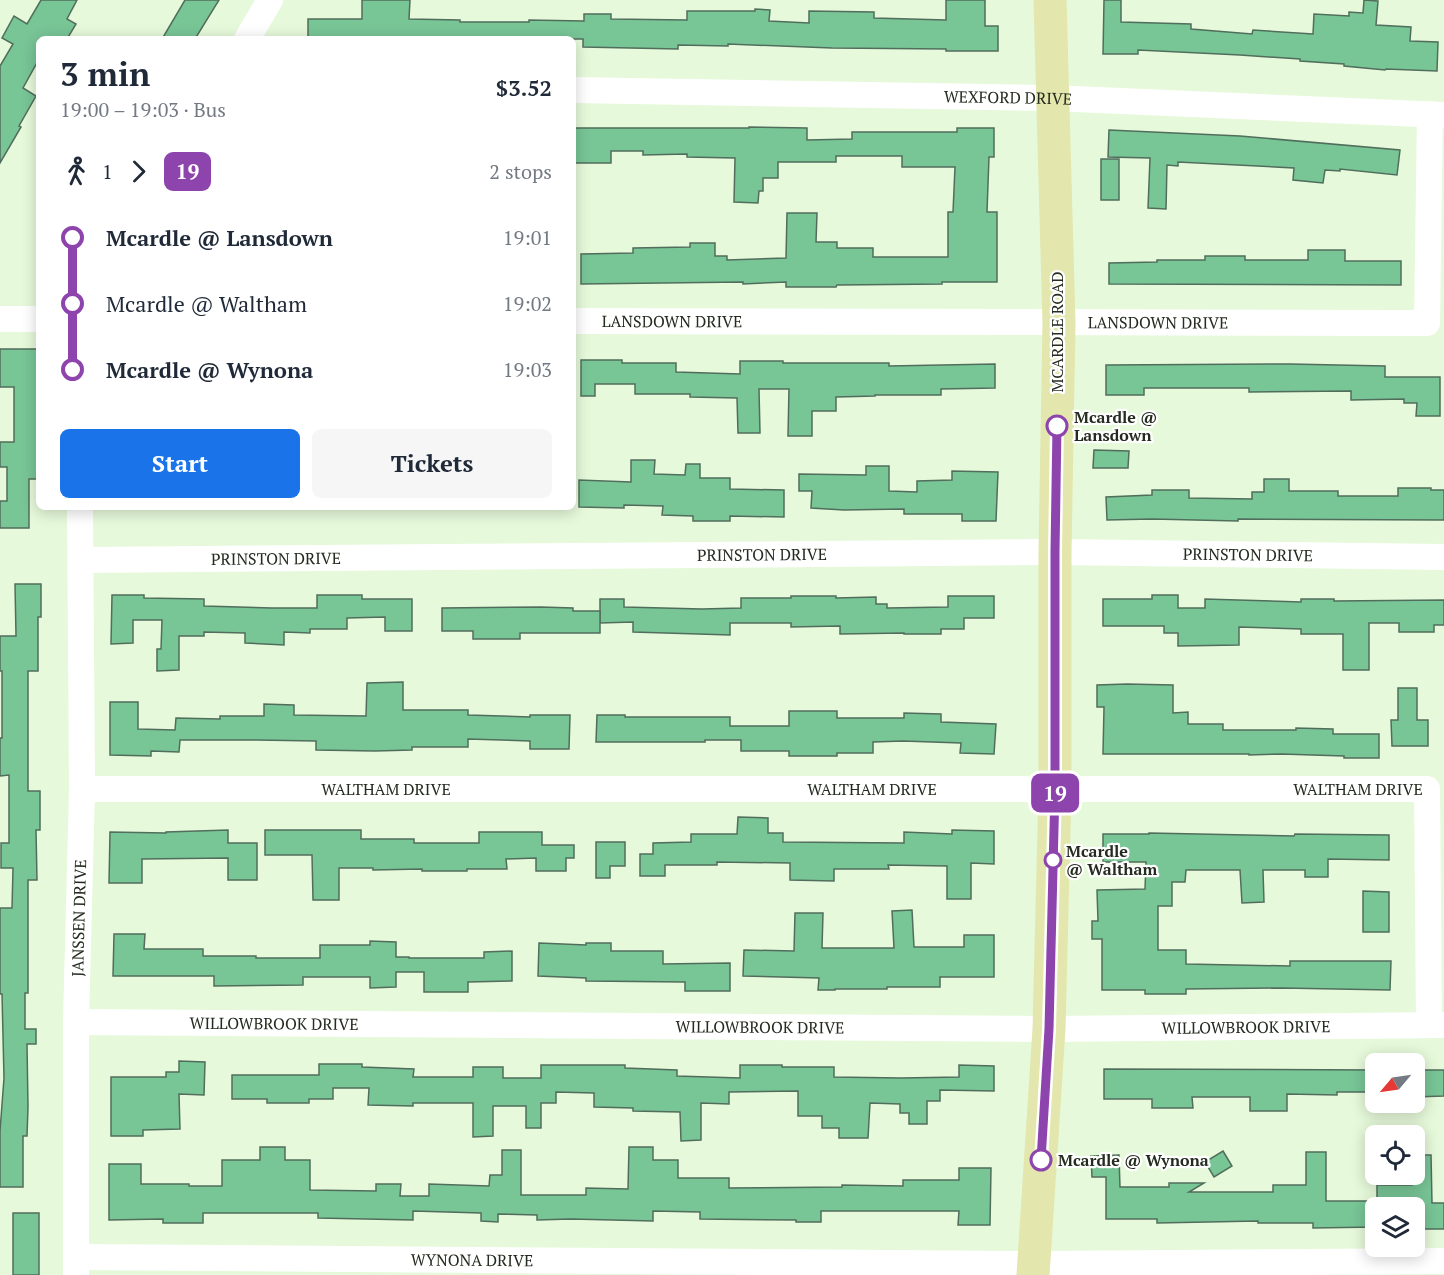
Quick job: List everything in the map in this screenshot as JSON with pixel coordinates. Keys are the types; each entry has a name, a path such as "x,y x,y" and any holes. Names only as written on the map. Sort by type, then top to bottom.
{"main road":[{"name":"MCARDLE ROAD","path":"1034,1270 1049,1029 1055,789 1055,552 1059,322 1050,0"}],"street":[{"path":"249,36 270,0"},
{"name":"WEXFORD DRIVE","path":"576,90 1052,98 1437,114"},
{"name":"LANSDOWN DRIVE","path":"576,321 1427,323 1437,114"},
{"path":"0,319 36,319"},
{"path":"80,510 81,560"},
{"name":"PRINSTON DRIVE","path":"81,560 1055,552 1444,556"},
{"name":"JANSSEN DRIVE","path":"76,1266 76,1022 82,789 81,560"},
{"name":"WALTHAM DRIVE","path":"82,789 1427,789 1436,1025"},
{"name":"WILLOWBROOK DRIVE","path":"76,1022 1049,1029 1436,1025"},
{"name":"WYNONA DRIVE","path":"76,1266 1034,1270 1444,1261"}],"building":[{"path":"41,0 77,0 67,19 76,24 69,36 36,36 36,64 23,88 36,96 0,163 0,66 13,44 2,38 14,16 27,24"},
{"path":"185,0 219,0 197,36 164,36"},
{"path":"362,0 410,0 409,19 460,20 460,22 584,21 584,14 611,14 611,19 687,20 687,11 755,11 755,9 770,10 769,21 809,23 809,11 874,12 874,18 946,20 946,0 985,0 985,26 998,26 998,51 728,44 728,46 678,45 678,49 583,47 583,39 576,39 576,36 308,36 308,19 362,19"},
{"path":"1104,0 1121,0 1121,22 1191,24 1191,29 1252,34 1253,30 1313,34 1314,14 1349,16 1349,12 1363,13 1364,0 1378,1 1376,25 1411,27 1410,41 1438,42 1437,71 1385,70 1300,61 1300,59 1240,55 1138,50 1138,54 1103,54"},
{"path":"576,128 807,128 807,140 852,139 852,132 957,132 957,128 994,128 994,157 989,157 987,212 997,212 997,282 837,285 836,287 786,287 786,282 581,284 581,254 633,253 633,248 690,247 690,243 715,243 715,256 727,256 727,260 786,258 787,213 817,213 816,242 837,242 837,248 873,248 873,257 948,257 948,212 953,212 955,167 902,167 902,156 836,156 836,162 778,162 778,178 763,178 763,191 759,191 758,203 734,202 735,158 687,157 687,154 643,155 643,151 611,151 611,163 576,163"},
{"path":"1109,130 1240,136 1400,150 1397,175 1340,169 1340,171 1325,170 1323,183 1293,180 1294,168 1178,162 1178,166 1167,165 1166,209 1148,208 1150,158 1108,157"},
{"path":"1101,159 1119,159 1119,200 1101,200"},
{"path":"1308,250 1345,250 1345,261 1401,261 1401,285 1109,284 1109,263 1205,260 1205,256 1245,256 1245,260 1308,260"},
{"path":"0,349 36,349 36,479 29,479 29,528 0,528 0,501 7,501 7,467 0,467 0,442 14,442 14,387 0,387"},
{"path":"581,360 676,363 676,372 740,374 740,361 889,363 889,366 995,364 995,388 941,389 941,395 836,397 836,411 812,411 812,436 788,436 789,389 759,389 760,433 738,433 737,398 690,397 690,394 635,394 635,384 595,384 595,396 581,396"},
{"path":"1106,365 1385,366 1385,377 1440,377 1440,416 1416,416 1417,403 1404,403 1404,399 1351,400 1351,391 1249,392 1249,388 1144,388 1144,395 1106,395"},
{"path":"1094,450 1129,451 1128,468 1093,468"},
{"path":"631,460 655,460 654,474 685,475 686,464 700,464 700,478 730,478 730,489 784,490 784,517 730,516 730,521 693,521 693,516 662,515 663,506 579,507 579,480 631,482"},
{"path":"866,466 889,466 889,491 917,492 917,481 952,480 952,471 998,472 996,521 962,521 962,514 904,514 904,509 811,508 812,491 799,491 799,474 866,475"},
{"path":"1264,479 1289,479 1289,491 1338,491 1338,496 1398,496 1398,488 1444,490 1444,520 1107,520 1106,497 1152,495 1152,490 1189,490 1189,498 1252,499 1252,492 1264,492"},
{"path":"15,584 41,584 41,617 38,617 38,671 28,671 28,791 40,791 40,830 36,830 37,880 28,880 28,993 25,993 25,1029 36,1029 36,1044 27,1044 28,1107 27,1136 23,1136 23,1187 0,1187 0,1131 4,1078 2,994 0,994 0,908 12,908 13,868 1,868 1,843 9,843 9,775 0,776 2,671 0,671 0,636 16,636"},
{"path":"112,595 204,599 204,606 272,608 317,608 317,595 362,595 362,599 412,599 412,631 385,631 385,617 347,618 347,629 310,629 310,633 284,632 284,645 245,643 245,633 204,632 204,636 179,636 179,670 157,671 157,649 161,649 162,620 133,620 133,643 111,644"},
{"path":"1152,595 1178,595 1178,608 1205,608 1205,599 1301,602 1301,599 1444,600 1444,625 1434,625 1434,632 1399,632 1399,623 1369,623 1369,670 1343,670 1343,634 1301,634 1301,629 1239,627 1239,645 1178,646 1178,633 1164,633 1164,626 1103,626 1103,599 1152,599"},
{"path":"791,596 876,597 876,604 887,604 887,608 948,607 948,596 994,596 994,618 964,618 964,629 941,629 941,634 840,634 840,626 791,627 791,623 730,623 730,635 633,632 633,622 600,623 600,599 624,599 624,607 702,609 741,608 741,598 791,598"},
{"path":"442,608 573,608 573,611 600,611 600,633 520,633 520,639 473,639 473,631 442,631"},
{"path":"403,682 403,710 468,710 468,715 530,717 530,715 570,715 569,749 530,749 530,741 468,739 468,747 412,747 412,750 375,751 316,750 316,741 180,740 179,752 151,751 151,756 110,755 110,702 138,702 138,729 175,730 176,718 220,719 220,716 264,716 264,704 294,705 294,715 366,716 367,683"},
{"path":"1097,685 1173,685 1173,713 1188,712 1188,724 1223,724 1223,730 1296,730 1296,728 1333,729 1333,734 1379,734 1379,758 1281,754 1103,754 1104,707 1097,707"},
{"path":"1398,688 1417,688 1417,720 1428,720 1428,746 1392,746 1391,720 1398,720"},
{"path":"789,711 837,711 837,718 904,718 904,713 941,714 941,722 996,724 994,754 960,753 961,743 903,741 873,742 873,753 837,753 837,756 789,756 789,751 741,751 741,740 596,742 597,715 730,717 730,726 789,726"},
{"path":"738,817 768,818 768,833 783,833 783,842 904,843 904,832 952,834 952,830 994,831 994,864 971,863 971,899 947,899 947,866 888,865 889,869 834,869 834,881 790,880 790,863 717,862 717,865 665,865 665,876 640,876 640,854 653,854 653,843 691,842 691,834 737,834"},
{"path":"228,830 228,843 257,843 257,880 228,880 228,858 142,859 142,883 109,883 110,832 166,833"},
{"path":"265,830 361,830 361,839 414,839 414,843 479,843 479,832 542,832 542,845 574,845 574,858 566,858 566,871 536,871 536,858 506,859 507,869 422,871 422,869 339,868 339,900 313,900 312,855 265,855"},
{"path":"1103,834 1389,835 1389,860 1328,859 1328,877 1305,877 1305,870 1263,870 1264,902 1242,903 1240,870 1186,870 1185,882 1172,882 1172,906 1158,906 1158,950 1186,950 1186,964 1290,966 1290,961 1391,961 1390,990 1186,989 1186,994 1145,994 1145,990 1102,990 1102,939 1092,939 1092,921 1098,921 1097,890 1145,889 1146,862 1103,862"},
{"path":"596,842 625,842 625,866 610,866 610,878 596,878"},
{"path":"1363,891 1389,892 1389,932 1363,932"},
{"path":"912,910 914,947 964,947 964,935 994,935 994,977 940,977 940,987 818,990 819,978 743,976 744,950 794,951 795,913 823,913 822,948 894,948 892,911"},
{"path":"114,934 145,934 144,949 203,949 203,956 320,958 320,945 370,945 370,941 396,942 396,957 409,958 484,958 484,952 512,951 512,981 468,982 468,992 424,992 424,972 396,972 396,987 370,988 370,977 303,977 303,985 214,986 214,976 113,976"},
{"path":"539,943 586,945 586,943 611,943 611,951 663,951 663,964 730,963 730,991 685,991 685,982 586,981 586,978 538,976"},
{"path":"179,1061 205,1062 204,1095 179,1094 180,1129 143,1130 143,1136 111,1136 111,1077 166,1077 166,1072 179,1072"},
{"path":"319,1064 362,1064 362,1067 414,1069 413,1077 473,1077 473,1067 503,1067 503,1078 541,1078 541,1065 625,1065 625,1068 677,1070 677,1076 740,1078 740,1065 834,1067 834,1077 901,1078 959,1077 959,1065 994,1066 994,1091 940,1090 940,1101 927,1101 927,1124 909,1124 909,1113 900,1113 900,1104 870,1103 868,1138 839,1138 839,1128 822,1128 822,1116 798,1116 798,1091 729,1092 729,1104 701,1103 701,1140 681,1141 680,1112 594,1107 594,1093 556,1092 556,1103 541,1103 541,1128 526,1128 526,1106 493,1106 493,1136 473,1137 473,1103 413,1103 413,1106 368,1105 369,1088 333,1088 333,1099 309,1099 309,1103 267,1103 267,1099 232,1099 232,1075 319,1075"},
{"path":"1104,1069 1365,1070 1365,1092 1337,1092 1337,1095 1287,1094 1287,1111 1250,1111 1250,1097 1192,1097 1193,1108 1152,1108 1152,1099 1104,1099"},
{"path":"1425,1070 1444,1070 1444,1096 1425,1097"},
{"path":"260,1147 285,1147 285,1160 310,1160 310,1190 376,1191 376,1184 401,1184 400,1196 429,1196 429,1184 489,1186 490,1175 502,1175 502,1150 521,1150 521,1195 586,1195 586,1188 628,1189 629,1147 653,1147 653,1160 678,1160 678,1178 729,1178 729,1188 903,1186 903,1180 959,1180 959,1168 991,1168 990,1225 958,1225 959,1211 821,1211 821,1222 700,1219 700,1212 653,1211 653,1221 537,1220 537,1215 498,1214 498,1222 481,1221 481,1213 413,1211 413,1220 318,1218 318,1213 203,1213 203,1223 163,1223 163,1219 109,1220 109,1164 141,1164 141,1184 222,1186 222,1160 260,1160"},
{"path":"1223,1151 1232,1166 1214,1177 1205,1162"},
{"path":"1306,1152 1326,1152 1326,1201 1365,1201 1365,1227 1313,1228 1313,1223 1258,1223 1258,1221 1157,1223 1157,1219 1106,1219 1106,1177 1092,1177 1091,1156 1119,1155 1120,1187 1169,1187 1169,1183 1204,1183 1189,1192 1273,1192 1273,1185 1306,1185"},
{"path":"1425,1155 1431,1155 1432,1203 1444,1203 1444,1229 1425,1229 1425,1197 1377,1197 1377,1185 1425,1185"},
{"path":"13,1213 39,1213 39,1275 13,1275"}],"bus line":[{"name":"19","path":"1041,1160 1049,1029 1055,789 1057,426"}],"place":[{"name":"Mcardle @ Lansdown","path":"1057,426"},
{"name":"Mcardle @ Waltham","path":"1053,860"},
{"name":"Mcardle @ Wynona","path":"1041,1160"}]}
